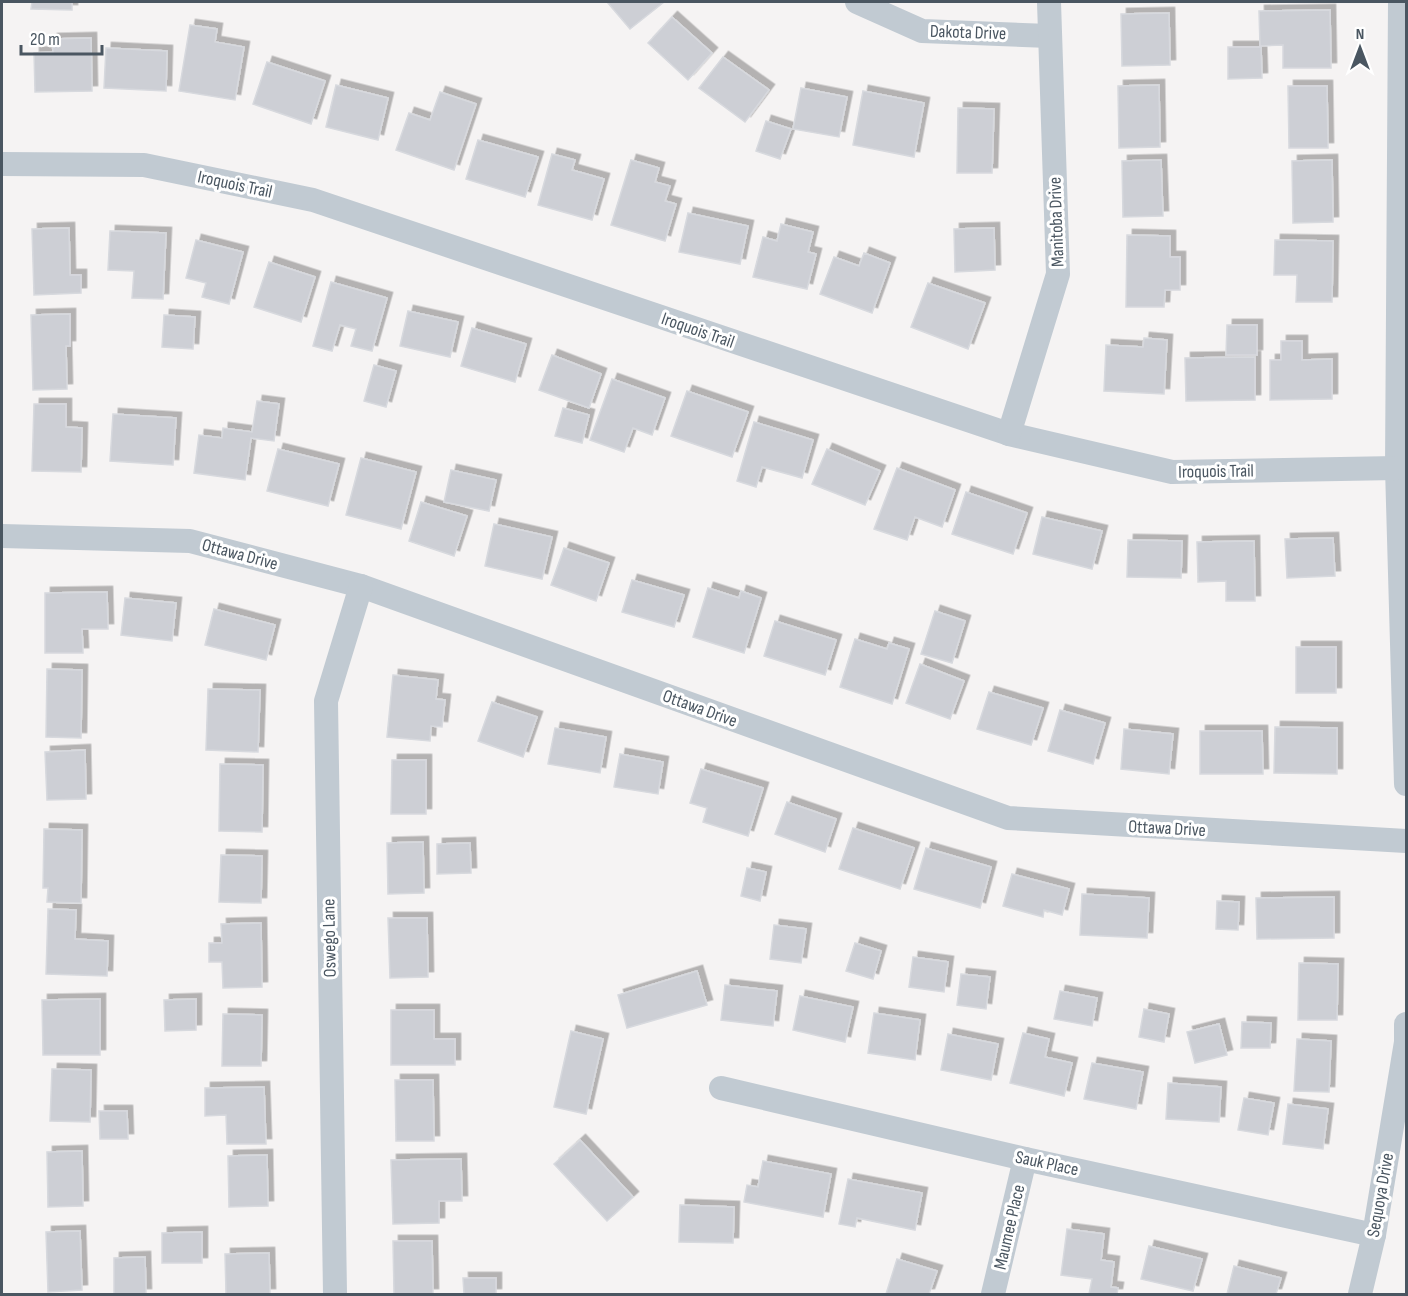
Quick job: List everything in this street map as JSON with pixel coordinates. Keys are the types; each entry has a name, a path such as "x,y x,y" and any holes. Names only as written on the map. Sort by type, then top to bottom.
{"street":[{"name":"Dakota Drive","path":"857,2 922,31 1049,36"},
{"name":"Manitoba Drive","path":"1009,434 1058,274 1049,2"},
{"path":"1400,2 1397,468 1407,784"},
{"name":"Iroquois Trail","path":"2,164 144,165 313,200 1009,434 1172,472 1397,468"},
{"name":"Ottawa Drive","path":"2,536 190,541 361,586 1008,818 1407,841"},
{"name":"Oswego Lane","path":"335,1294 326,701 361,586"},
{"name":"Sequoya Drive","path":"1360,1294 1374,1235 1407,1024"},
{"name":"Sauk Place","path":"721,1088 1025,1159 1374,1235"},
{"name":"Maumee Place","path":"993,1294 1025,1159"}],"building":[{"path":"32,2 72,2 72,10 31,9"},
{"path":"607,2 664,2 630,29"},
{"path":"1330,10 1331,68 1283,68 1283,45 1260,46 1259,11"},
{"path":"1169,13 1170,65 1122,66 1121,14"},
{"path":"672,17 712,53 688,80 648,43"},
{"path":"190,25 217,29 215,42 244,47 235,100 179,91"},
{"path":"91,38 92,91 35,92 34,53 53,52 52,39"},
{"path":"1228,47 1261,47 1262,78 1228,79"},
{"path":"106,48 167,51 166,91 104,88"},
{"path":"723,57 769,90 745,122 699,88"},
{"path":"267,62 325,81 311,124 253,104"},
{"path":"336,85 388,98 378,140 326,127"},
{"path":"1159,85 1160,147 1119,148 1118,86"},
{"path":"1288,86 1327,86 1328,148 1289,148"},
{"path":"801,88 847,97 839,137 793,129"},
{"path":"863,91 924,103 914,157 853,145"},
{"path":"440,92 476,104 454,170 396,150 409,113 430,120"},
{"path":"958,108 994,109 992,173 957,173"},
{"path":"766,121 791,129 780,159 756,151"},
{"path":"478,140 538,157 525,197 466,179"},
{"path":"552,154 575,160 572,170 604,179 592,220 538,205"},
{"path":"631,160 659,168 655,182 670,186 665,201 676,204 665,241 611,225"},
{"path":"1161,160 1163,216 1123,217 1122,161"},
{"path":"1332,160 1333,222 1293,223 1292,161"},
{"path":"688,213 748,226 740,264 679,252"},
{"path":"781,224 813,232 808,252 816,254 807,289 753,277 763,237 777,241"},
{"path":"69,228 70,275 81,275 81,293 34,295 32,229"},
{"path":"994,228 995,270 955,272 954,229"},
{"path":"110,231 166,233 163,299 132,298 134,271 108,270"},
{"path":"1127,235 1170,236 1170,257 1180,257 1180,290 1165,290 1164,307 1126,307"},
{"path":"196,240 243,252 229,304 202,297 206,283 186,278"},
{"path":"1275,240 1333,241 1332,302 1296,302 1297,275 1274,275"},
{"path":"864,253 890,263 872,313 820,294 834,257 859,266"},
{"path":"269,262 315,277 301,322 254,307"},
{"path":"331,282 387,298 372,351 351,346 356,329 340,325 332,351 313,346"},
{"path":"928,283 985,303 968,349 911,327"},
{"path":"408,311 458,322 450,357 400,346"},
{"path":"70,314 70,346 66,346 67,389 33,390 31,315"},
{"path":"164,315 195,317 193,349 162,347"},
{"path":"1227,325 1257,325 1257,355 1226,355"},
{"path":"472,328 526,344 515,382 461,366"},
{"path":"1144,338 1167,340 1164,394 1104,391 1106,345 1143,347"},
{"path":"1281,341 1302,341 1302,360 1332,359 1332,399 1270,400 1270,360 1281,360"},
{"path":"552,355 601,374 589,408 539,390"},
{"path":"1255,357 1255,400 1186,401 1185,358"},
{"path":"374,365 396,371 386,407 364,401"},
{"path":"612,379 665,398 652,435 633,428 624,452 590,440"},
{"path":"687,391 748,412 732,457 671,436"},
{"path":"257,401 279,404 274,441 251,438 245,480 194,473 199,435 222,438 223,428 252,432"},
{"path":"34,404 66,404 66,427 82,428 81,472 32,471"},
{"path":"563,408 589,415 582,443 555,436"},
{"path":"113,414 176,418 173,465 110,461"},
{"path":"754,422 813,440 802,478 762,467 756,487 737,481"},
{"path":"278,449 339,464 328,506 267,491"},
{"path":"827,449 880,471 865,505 812,484"},
{"path":"361,458 416,472 401,529 346,515"},
{"path":"897,468 955,490 942,527 915,517 907,540 874,529"},
{"path":"451,470 496,480 489,511 444,502"},
{"path":"966,492 1027,513 1013,554 952,534"},
{"path":"421,502 467,516 454,556 409,541"},
{"path":"1042,517 1102,531 1092,569 1033,554"},
{"path":"494,524 552,537 542,579 485,566"},
{"path":"1333,538 1335,576 1287,578 1285,539"},
{"path":"1128,540 1182,541 1181,578 1127,577"},
{"path":"1254,541 1255,601 1226,601 1226,581 1198,582 1197,542"},
{"path":"564,548 609,563 596,601 551,585"},
{"path":"632,580 684,595 674,627 622,612"},
{"path":"708,588 739,598 741,591 761,598 744,653 693,637"},
{"path":"107,592 108,629 82,629 83,653 45,653 45,593"},
{"path":"125,598 176,603 172,641 121,635"},
{"path":"214,609 275,625 266,660 205,645"},
{"path":"935,611 965,621 952,663 921,654"},
{"path":"775,621 836,640 825,675 764,656"},
{"path":"855,639 887,649 889,643 909,649 892,704 840,687"},
{"path":"1296,647 1336,647 1336,693 1296,693"},
{"path":"920,664 964,681 950,719 906,703"},
{"path":"47,669 82,670 81,738 46,737"},
{"path":"393,675 438,680 436,699 445,700 442,727 431,726 430,741 387,737"},
{"path":"208,689 260,690 258,752 206,750"},
{"path":"989,692 1043,708 1031,745 977,729"},
{"path":"492,702 537,717 523,757 478,741"},
{"path":"1060,710 1105,723 1093,764 1048,751"},
{"path":"1275,727 1337,728 1337,774 1274,773"},
{"path":"555,728 606,737 600,773 548,764"},
{"path":"1124,729 1173,734 1169,774 1121,769"},
{"path":"1200,731 1262,731 1263,774 1200,774"},
{"path":"85,750 86,799 47,800 45,752"},
{"path":"620,754 663,762 658,794 614,787"},
{"path":"392,760 426,760 426,814 391,814"},
{"path":"220,764 263,765 262,832 219,831"},
{"path":"701,769 763,788 748,836 703,822 707,808 690,803"},
{"path":"787,802 836,819 825,852 775,834"},
{"path":"853,828 914,848 900,889 839,869"},
{"path":"44,829 82,830 81,903 47,902 48,888 43,888"},
{"path":"423,842 424,893 388,894 387,843"},
{"path":"470,843 471,873 437,874 437,844"},
{"path":"926,848 991,867 980,908 914,889"},
{"path":"221,855 262,856 261,903 219,902"},
{"path":"747,868 766,872 760,901 741,896"},
{"path":"1012,874 1069,889 1062,915 1044,910 1043,917 1003,906"},
{"path":"1082,894 1149,898 1147,938 1080,935"},
{"path":"1334,897 1334,938 1257,939 1256,898"},
{"path":"1217,901 1239,902 1238,930 1216,929"},
{"path":"48,909 76,910 75,939 108,941 107,976 46,974"},
{"path":"388,918 427,918 428,977 390,978"},
{"path":"261,923 262,987 223,988 222,962 209,962 209,943 222,943 221,924"},
{"path":"774,925 806,929 801,963 770,959"},
{"path":"855,943 881,951 873,979 846,971"},
{"path":"913,957 948,962 944,992 909,987"},
{"path":"1299,963 1338,964 1337,1020 1298,1020"},
{"path":"697,971 707,1005 627,1028 618,995"},
{"path":"961,974 990,977 986,1009 957,1005"},
{"path":"725,985 777,991 773,1026 721,1020"},
{"path":"1060,991 1097,998 1092,1026 1054,1019"},
{"path":"800,996 853,1007 845,1042 793,1030"},
{"path":"100,999 100,1055 43,1055 42,1000"},
{"path":"196,999 196,1030 165,1031 164,1000"},
{"path":"1144,1009 1169,1014 1164,1042 1139,1037"},
{"path":"391,1010 434,1010 434,1039 455,1039 455,1065 391,1065"},
{"path":"874,1013 920,1020 915,1060 868,1053"},
{"path":"223,1014 262,1015 261,1066 222,1066"},
{"path":"1242,1022 1271,1023 1270,1048 1241,1048"},
{"path":"1219,1024 1227,1055 1195,1063 1187,1032"},
{"path":"571,1031 603,1039 586,1114 554,1107"},
{"path":"1023,1033 1049,1039 1045,1057 1072,1063 1064,1096 1010,1083"},
{"path":"948,1034 998,1044 991,1080 941,1070"},
{"path":"1297,1039 1331,1041 1329,1092 1294,1091"},
{"path":"1092,1063 1143,1072 1136,1109 1084,1099"},
{"path":"52,1069 91,1070 90,1122 50,1121"},
{"path":"395,1080 433,1080 434,1141 396,1141"},
{"path":"1168,1083 1221,1087 1219,1122 1166,1119"},
{"path":"264,1087 266,1144 227,1144 226,1115 205,1116 205,1088"},
{"path":"1244,1098 1274,1103 1268,1135 1238,1130"},
{"path":"1288,1104 1328,1109 1323,1149 1283,1144"},
{"path":"99,1111 127,1111 128,1139 100,1139"},
{"path":"580,1140 633,1197 607,1221 554,1164"},
{"path":"82,1151 83,1206 48,1207 47,1152"},
{"path":"267,1155 268,1206 229,1207 228,1156"},
{"path":"461,1159 462,1201 439,1201 439,1223 393,1224 391,1160"},
{"path":"763,1161 831,1174 823,1217 744,1202 747,1185 758,1187"},
{"path":"848,1179 922,1193 915,1230 857,1218 855,1227 839,1224"},
{"path":"680,1205 734,1207 733,1243 679,1242"},
{"path":"1067,1229 1104,1234 1101,1260 1114,1262 1111,1287 1118,1288 1117,1294 1089,1294 1092,1279 1061,1275"},
{"path":"80,1231 82,1290 48,1292 46,1232"},
{"path":"202,1232 202,1263 162,1263 162,1233"},
{"path":"393,1241 432,1241 433,1294 394,1294"},
{"path":"1149,1246 1202,1259 1193,1291 1141,1279"},
{"path":"269,1253 270,1294 226,1294 225,1254"},
{"path":"145,1257 146,1294 114,1294 114,1258"},
{"path":"897,1259 937,1271 929,1294 886,1294"},
{"path":"1234,1266 1281,1278 1276,1294 1227,1294"},
{"path":"463,1278 496,1278 496,1294 464,1294"}]}
